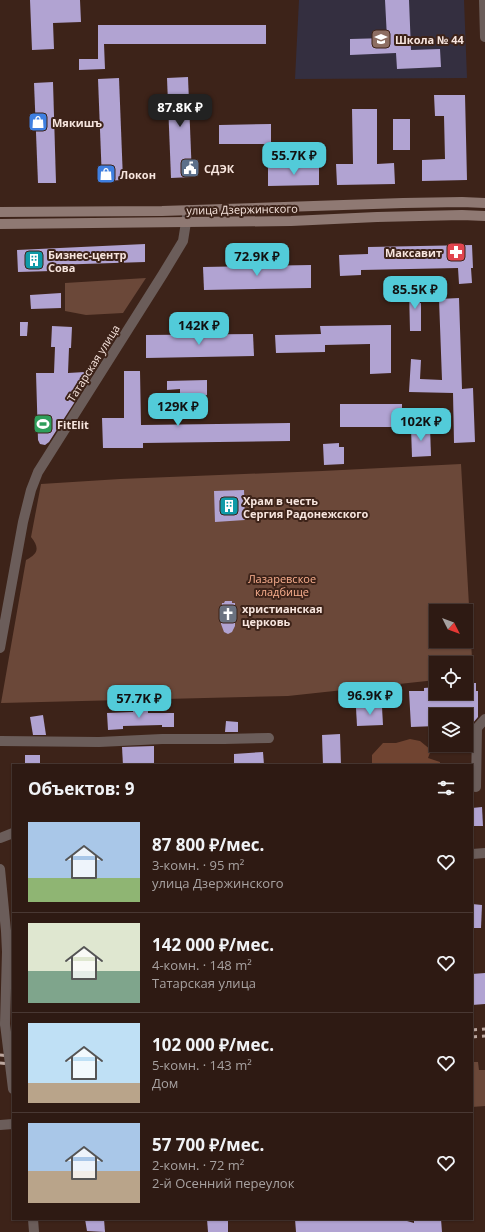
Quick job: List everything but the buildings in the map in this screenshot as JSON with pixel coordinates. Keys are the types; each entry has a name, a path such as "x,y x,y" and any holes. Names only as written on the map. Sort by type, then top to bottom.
{"main road":[{"name":"улица Дзержинского","path":"0,212 188,210 403,203 485,203"},
{"name":"улица Дзержинского","path":"0,224 291,221 385,216 485,216"}],"street":[{"path":"484,0 485,37"},
{"name":"Татарская улица","path":"0,648 30,490 44,461 164,274 183,241 188,210"},
{"path":"478,787 477,728 485,719"},
{"path":"0,741 100,742 162,739 269,738"},
{"path":"0,838 12,833"},
{"path":"473,854 485,853"},
{"path":"0,869 6,931 3,980 5,1024 12,1081"},
{"path":"0,1125 12,1124"},
{"path":"33,1220 34,1232"}],"shaded area":[{"name":"Школа № 44","path":"299,0 464,0 467,78 295,79"},
{"path":"410,739 420,741 429,748 430,752 428,758 440,762 440,764 372,764 372,755 383,743 396,743"}],"green space":[{"path":"146,278 123,313 86,315 65,311 65,283"},
{"name":"Лазаревское кладбище","path":"461,464 469,604 429,604 429,648 471,648 472,656 429,656 429,681 288,696 1,703 26,560 35,553 37,548 31,537 41,484 120,479"},
{"path":"473,1062 478,1062 479,1070 485,1070 485,1106 473,1107"}],"railway":[{"path":"473,1030 485,1029"},
{"path":"473,1037 485,1036"},
{"path":"0,1055 12,1056"},
{"path":"0,1063 12,1064"}],"place":[{"name":"Школа № 44","path":"381,39"},
{"name":"Мякишъ","path":"38,122"},
{"name":"СДЭК","path":"190,168"},
{"name":"Локон","path":"106,174"},
{"name":"Максавит","path":"456,252"},
{"name":"Бизнес-центр Сова","path":"34,260"},
{"name":"FitElit","path":"43,424"},
{"name":"Храм в честь Сергия Радонежского","path":"229,506"},
{"name":"христианская церковь","path":"228,614"}]}
